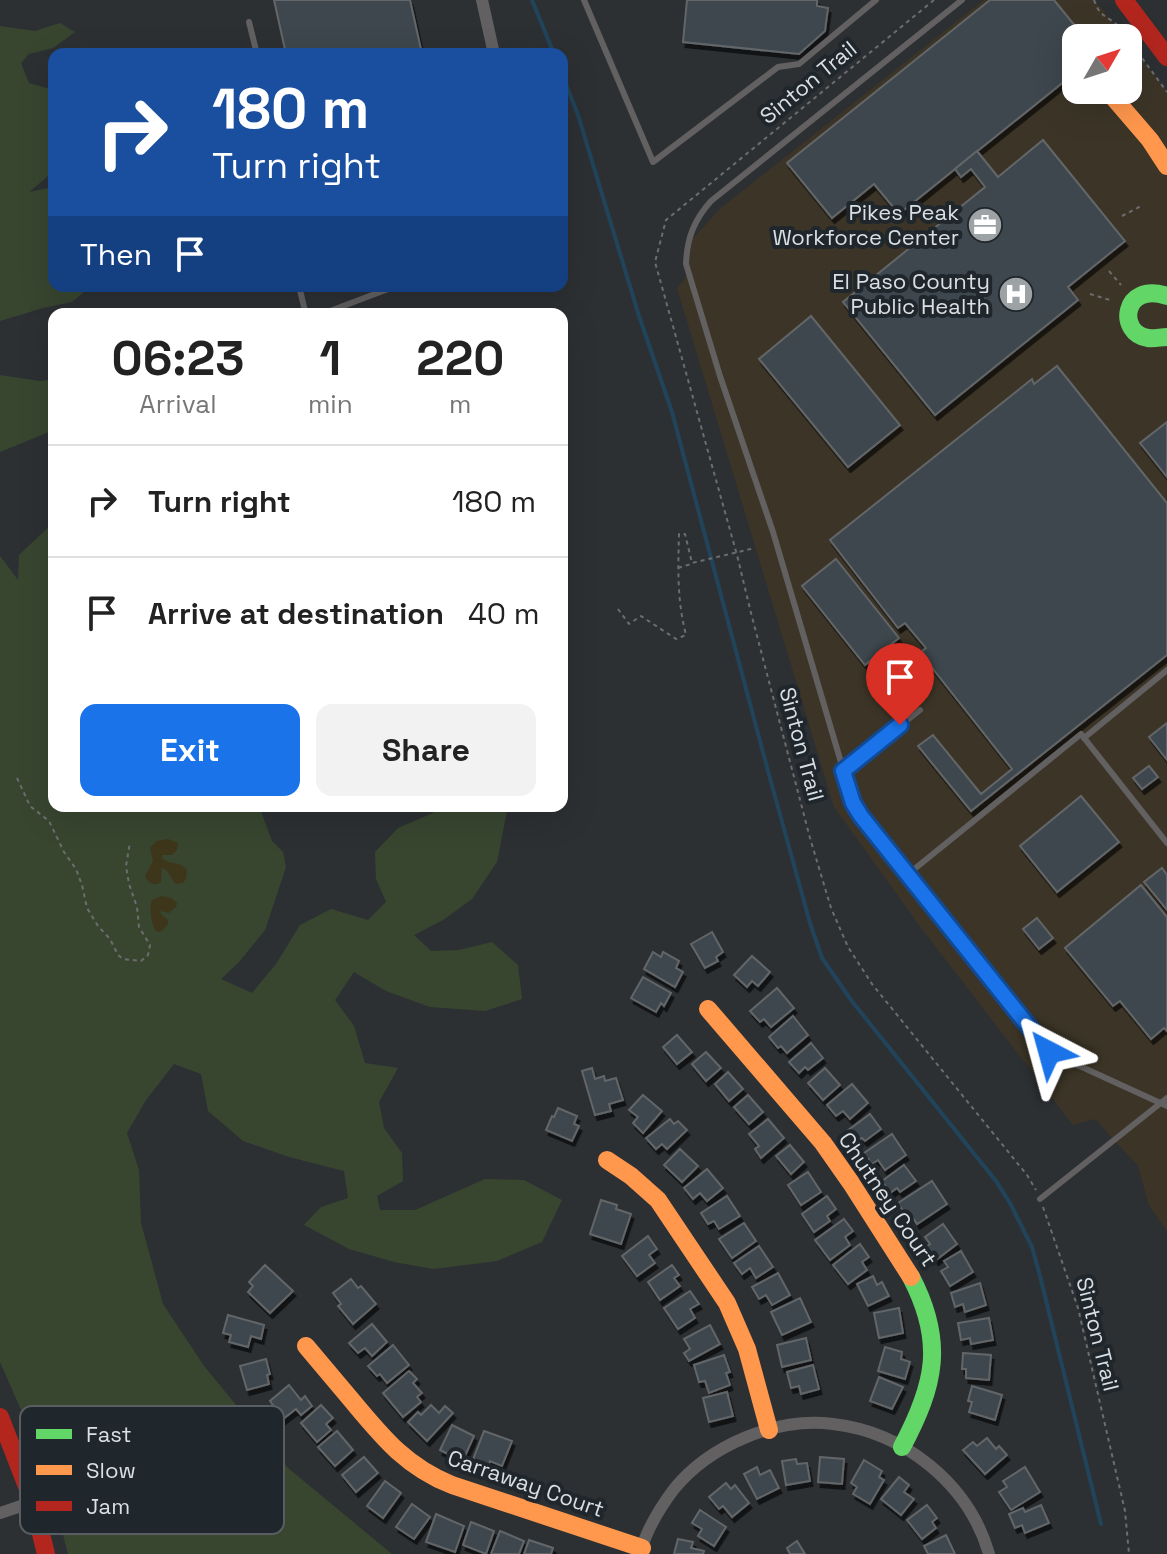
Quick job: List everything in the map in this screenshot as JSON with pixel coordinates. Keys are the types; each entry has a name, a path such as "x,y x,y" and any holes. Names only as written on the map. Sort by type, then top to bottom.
{"street":[{"path":"482,0 493,48"},
{"path":"1124,0 1167,57"},
{"path":"1119,104 1150,140 1167,166"},
{"path":"1167,296 1160,293 1137,297 1128,311 1131,327 1137,333 1145,338 1167,337"},
{"name":"Chutney Court","path":"708,1009 829,1152 919,1289 930,1325 931,1381 921,1411 902,1447"},
{"path":"607,1160 658,1200 727,1303 749,1353 769,1430"},
{"name":"Carraway Court","path":"306,1346 398,1455 425,1474 641,1551"},
{"path":"0,1417 20,1469"},
{"path":"641,1551 657,1513 681,1481 730,1444 791,1425 832,1424 870,1432 931,1465 957,1492 979,1527 989,1554"},
{"path":"0,1513 20,1506"},
{"path":"41,1534 46,1554"}],"lane":[{"path":"584,0 653,162 778,67 799,64 876,0"},
{"path":"962,0 711,201 695,222 686,247 686,264 774,537 853,803 1049,1052 1163,1105"},
{"path":"249,22 256,48"},
{"path":"338,308 380,292"},
{"path":"1084,738 1167,670"},
{"path":"843,771 920,710"},
{"path":"907,875 1081,734 1167,843"},
{"path":"1040,1199 1163,1105 1167,1098"}],"path":[{"name":"Sinton Trail","path":"934,0 666,220 655,262 831,908 848,947 872,984 1034,1184 1078,1308 1125,1511 1129,1554"},
{"path":"1094,0 1103,17 1117,24"},
{"path":"1142,59 1167,92"},
{"path":"1122,216 1141,206"},
{"path":"1109,271 1121,285"},
{"path":"1090,294 1110,300"},
{"path":"618,609 629,624 641,616 676,639 686,635 679,610 679,534 685,534 692,563"},
{"path":"678,568 755,548"},
{"path":"17,778 30,806 49,821 76,869 87,908 98,926 110,939 118,955 123,959 141,961 148,955 150,945 139,927 137,907 129,884 126,866 130,842"}],"shaded area":[{"path":"984,0 1095,0 1114,24 1062,24 1062,104 1142,104 1142,60 1167,91 1167,1231 1149,1205 1138,1166 1095,1119 1073,1125 925,933 834,807 677,288 685,279 693,238 721,208"}],"green space":[{"path":"60,23 75,32 53,48 29,54 21,63 29,83 48,88 48,176 29,192 48,188 48,292 84,292 72,302 0,321 0,26 35,31"},
{"path":"0,375 48,380 48,432 0,452"},
{"path":"48,528 48,812 261,812 272,841 283,852 286,867 265,930 221,979 252,993 276,964 300,925 331,909 368,920 386,902 376,879 375,852 398,828 433,812 507,812 497,862 472,899 443,920 414,935 431,951 459,950 492,942 518,965 522,999 485,1011 430,1007 386,991 354,972 335,1000 354,1026 365,1063 398,1068 379,1102 384,1128 402,1153 403,1181 377,1196 380,1210 415,1210 485,1179 524,1180 562,1200 542,1242 497,1261 433,1269 349,1249 304,1225 321,1207 348,1198 344,1171 243,1141 208,1111 201,1074 174,1064 146,1100 127,1133 139,1170 141,1223 163,1304 204,1366 237,1406 20,1407 0,1362 0,556 18,580 19,555"},
{"path":"284,1463 392,1554 68,1554 63,1534 284,1534"}],"sand":[{"path":"168,839 178,843 177,850 172,855 162,855 162,858 185,868 186,879 176,884 162,868 161,882 152,884 145,877 153,860 150,848 156,841"},
{"path":"162,896 177,903 169,913 160,911 168,924 157,932 152,921 151,903"}],"building":[{"path":"274,0 410,0 421,48 285,48"},
{"path":"687,0 817,0 817,6 828,8 825,31 799,54 683,42"},
{"path":"990,0 1054,0 1074,24 1062,24 1062,83 899,214 874,184 832,218 787,163"},
{"path":"1043,140 1125,241 1068,287 1078,300 935,415 843,302 985,187 971,169 961,177 955,169 977,151 998,177"},
{"path":"811,316 900,425 848,467 759,359"},
{"path":"1057,366 1167,503 1167,655 971,811 918,746 933,735 981,794 1012,769 929,664 925,668 916,656 926,648 905,623 898,628 830,540 1032,379 1034,384"},
{"path":"1167,422 1167,477 1140,443"},
{"path":"836,559 899,638 865,665 802,586"},
{"path":"1167,723 1167,760 1149,737"},
{"path":"1149,766 1158,777 1142,789 1133,778"},
{"path":"1081,796 1119,842 1057,892 1020,846"},
{"path":"1162,868 1167,875 1167,910 1144,882"},
{"path":"1141,885 1167,917 1167,1031 1164,1028 1151,1039 1120,1001 1113,1006 1065,948"},
{"path":"1037,918 1053,938 1039,949 1023,929"},
{"path":"712,932 723,952 716,957 718,961 705,968 691,944"},
{"path":"653,952 661,957 663,952 679,961 676,968 683,972 675,987 644,969"},
{"path":"752,956 770,972 758,986 752,981 747,987 734,975"},
{"path":"643,977 671,993 664,1006 661,1003 656,1012 631,998"},
{"path":"777,988 794,1008 771,1027 764,1019 760,1022 750,1011"},
{"path":"793,1016 808,1035 787,1053 769,1037"},
{"path":"677,1035 692,1052 677,1064 663,1047"},
{"path":"811,1043 823,1058 799,1073 789,1062"},
{"path":"706,1052 721,1068 706,1081 692,1064"},
{"path":"592,1068 595,1079 604,1076 605,1081 616,1078 623,1100 609,1104 611,1111 595,1115 582,1071"},
{"path":"825,1068 840,1085 823,1100 808,1083"},
{"path":"728,1072 743,1089 729,1101 715,1084"},
{"path":"852,1084 868,1103 850,1119 843,1111 836,1116 827,1105"},
{"path":"643,1095 662,1111 643,1133 633,1123 638,1117 629,1110"},
{"path":"748,1095 763,1112 749,1124 734,1107"},
{"path":"558,1108 577,1116 574,1124 579,1126 572,1141 546,1130"},
{"path":"870,1114 881,1129 865,1141 862,1138 856,1142 847,1131"},
{"path":"670,1119 674,1124 678,1121 687,1130 667,1149 662,1144 656,1149 646,1138"},
{"path":"768,1119 784,1138 761,1158 755,1149 759,1146 749,1134"},
{"path":"892,1134 906,1155 885,1170 878,1160 872,1164 864,1153"},
{"path":"790,1145 804,1162 791,1174 776,1156"},
{"path":"680,1149 698,1166 682,1182 664,1165"},
{"path":"904,1165 916,1181 900,1192 897,1188 890,1193 882,1181"},
{"path":"707,1169 723,1188 707,1201 700,1193 693,1199 684,1188"},
{"path":"808,1172 821,1192 801,1205 788,1185"},
{"path":"932,1181 947,1204 917,1224 911,1215 907,1217 898,1203"},
{"path":"727,1196 740,1216 719,1229 714,1221 708,1224 701,1213"},
{"path":"827,1196 836,1209 827,1216 830,1221 814,1232 802,1214"},
{"path":"601,1200 631,1214 621,1244 590,1234"},
{"path":"844,1219 853,1231 845,1237 850,1245 830,1260 815,1240"},
{"path":"744,1223 756,1241 732,1258 719,1239"},
{"path":"943,1224 957,1244 936,1260 926,1247 930,1244 925,1237"},
{"path":"648,1236 657,1249 649,1255 655,1263 637,1276 622,1256"},
{"path":"860,1244 869,1257 862,1262 867,1270 848,1284 833,1265"},
{"path":"759,1246 773,1267 756,1278 750,1268 742,1274 734,1263"},
{"path":"961,1251 973,1272 950,1286 941,1271 948,1267 944,1261"},
{"path":"265,1265 293,1291 270,1313 248,1292 253,1286 249,1282"},
{"path":"672,1265 679,1275 674,1278 680,1286 660,1300 648,1282"},
{"path":"778,1273 790,1295 772,1305 766,1295 759,1299 752,1287"},
{"path":"873,1276 877,1285 882,1282 889,1296 868,1306 857,1284"},
{"path":"351,1279 376,1304 353,1324 338,1306 341,1304 333,1293"},
{"path":"980,1283 986,1305 965,1312 963,1304 955,1307 951,1293"},
{"path":"690,1291 699,1304 690,1309 695,1318 678,1329 664,1308"},
{"path":"800,1298 811,1322 782,1335 771,1312"},
{"path":"899,1308 903,1333 879,1338 874,1313"},
{"path":"228,1315 264,1325 261,1339 251,1336 248,1347 229,1342 231,1335 223,1333"},
{"path":"989,1318 993,1340 971,1344 970,1338 961,1340 958,1323"},
{"path":"372,1324 387,1342 372,1356 365,1348 358,1353 349,1343"},
{"path":"710,1325 720,1344 689,1361 684,1353 690,1349 684,1339"},
{"path":"806,1338 811,1360 782,1367 777,1345"},
{"path":"393,1345 409,1365 387,1383 368,1366"},
{"path":"885,1347 902,1352 901,1359 910,1362 905,1379 878,1371"},
{"path":"963,1353 991,1355 989,1380 966,1378 966,1369 962,1369"},
{"path":"724,1355 730,1372 726,1373 730,1385 709,1393 705,1381 699,1382 694,1365"},
{"path":"266,1359 269,1384 247,1390 240,1366"},
{"path":"813,1365 819,1389 801,1394 799,1386 791,1388 787,1372"},
{"path":"409,1371 417,1379 413,1383 422,1393 417,1397 421,1402 403,1417 383,1393"},
{"path":"879,1377 903,1387 892,1409 870,1401"},
{"path":"289,1385 301,1400 305,1396 312,1406 301,1415 296,1409 284,1418 284,1406 274,1406 270,1401"},
{"path":"972,1386 1002,1395 995,1420 969,1412"},
{"path":"727,1392 733,1416 709,1422 703,1398"},
{"path":"321,1405 333,1418 326,1424 331,1430 317,1442 301,1423"},
{"path":"431,1405 439,1413 445,1406 453,1413 427,1441 408,1422"},
{"path":"452,1425 474,1436 465,1456 456,1452 454,1457 440,1450"},
{"path":"337,1431 353,1450 335,1466 318,1447"},
{"path":"484,1431 512,1441 502,1466 490,1461 488,1467 472,1462"},
{"path":"987,1438 996,1449 999,1446 1007,1455 985,1474 963,1450 973,1442 977,1446"},
{"path":"364,1457 378,1473 356,1492 342,1475"},
{"path":"820,1457 844,1459 842,1484 818,1482"},
{"path":"796,1459 797,1464 807,1463 810,1481 786,1485 782,1461"},
{"path":"864,1460 882,1471 879,1477 884,1480 870,1504 853,1494 857,1487 851,1483"},
{"path":"757,1467 760,1475 770,1470 779,1488 757,1499 744,1474"},
{"path":"1025,1467 1040,1492 1011,1510 999,1492 1007,1487 1003,1481"},
{"path":"899,1477 909,1485 904,1492 914,1499 901,1515 881,1499"},
{"path":"385,1481 401,1493 383,1518 367,1506"},
{"path":"726,1483 731,1489 735,1485 749,1503 732,1517 723,1506 719,1509 709,1497"},
{"path":"412,1504 430,1517 414,1539 396,1527"},
{"path":"927,1505 937,1518 932,1522 936,1528 922,1539 907,1520"},
{"path":"1041,1505 1049,1523 1025,1533 1022,1525 1015,1528 1009,1514 1023,1508 1025,1512"},
{"path":"700,1510 726,1527 714,1546 698,1536 702,1529 692,1523"},
{"path":"436,1514 464,1526 455,1552 426,1542"},
{"path":"471,1522 494,1531 486,1554 463,1545"},
{"path":"500,1531 524,1541 519,1554 491,1554"},
{"path":"946,1535 955,1554 928,1554 924,1546"},
{"path":"678,1539 693,1542 691,1548 704,1551 703,1554 674,1554"},
{"path":"529,1540 553,1548 551,1554 524,1554"},
{"path":"797,1541 805,1554 790,1554 787,1548"}],"waterway":[{"path":"532,0 552,48"},
{"path":"568,89 672,412 768,771 822,958 851,1000 996,1181 1032,1247 1101,1524"}],"traffic: fast":[{"path":"1167,296 1152,293 1141,296 1129,310 1132,328 1138,334 1150,338 1167,337"},
{"path":"902,1447 922,1403 932,1363 929,1322 911,1277"}],"traffic: slow":[{"path":"1119,104 1150,140 1167,166"},
{"path":"708,1009 823,1143 911,1277"},
{"path":"607,1160 658,1200 727,1303 747,1349 769,1430"},
{"path":"306,1346 386,1440 422,1470 452,1485 642,1548"}],"traffic: jam":[{"path":"1124,0 1167,57"},
{"path":"0,1417 20,1469"},
{"path":"41,1534 46,1554"}],"place":[{"name":"Pikes Peak Workforce Center","path":"985,225"},
{"name":"El Paso County Public Health","path":"1016,294"}],"route":[{"path":"900,725 843,771 853,803 1049,1052"}]}
